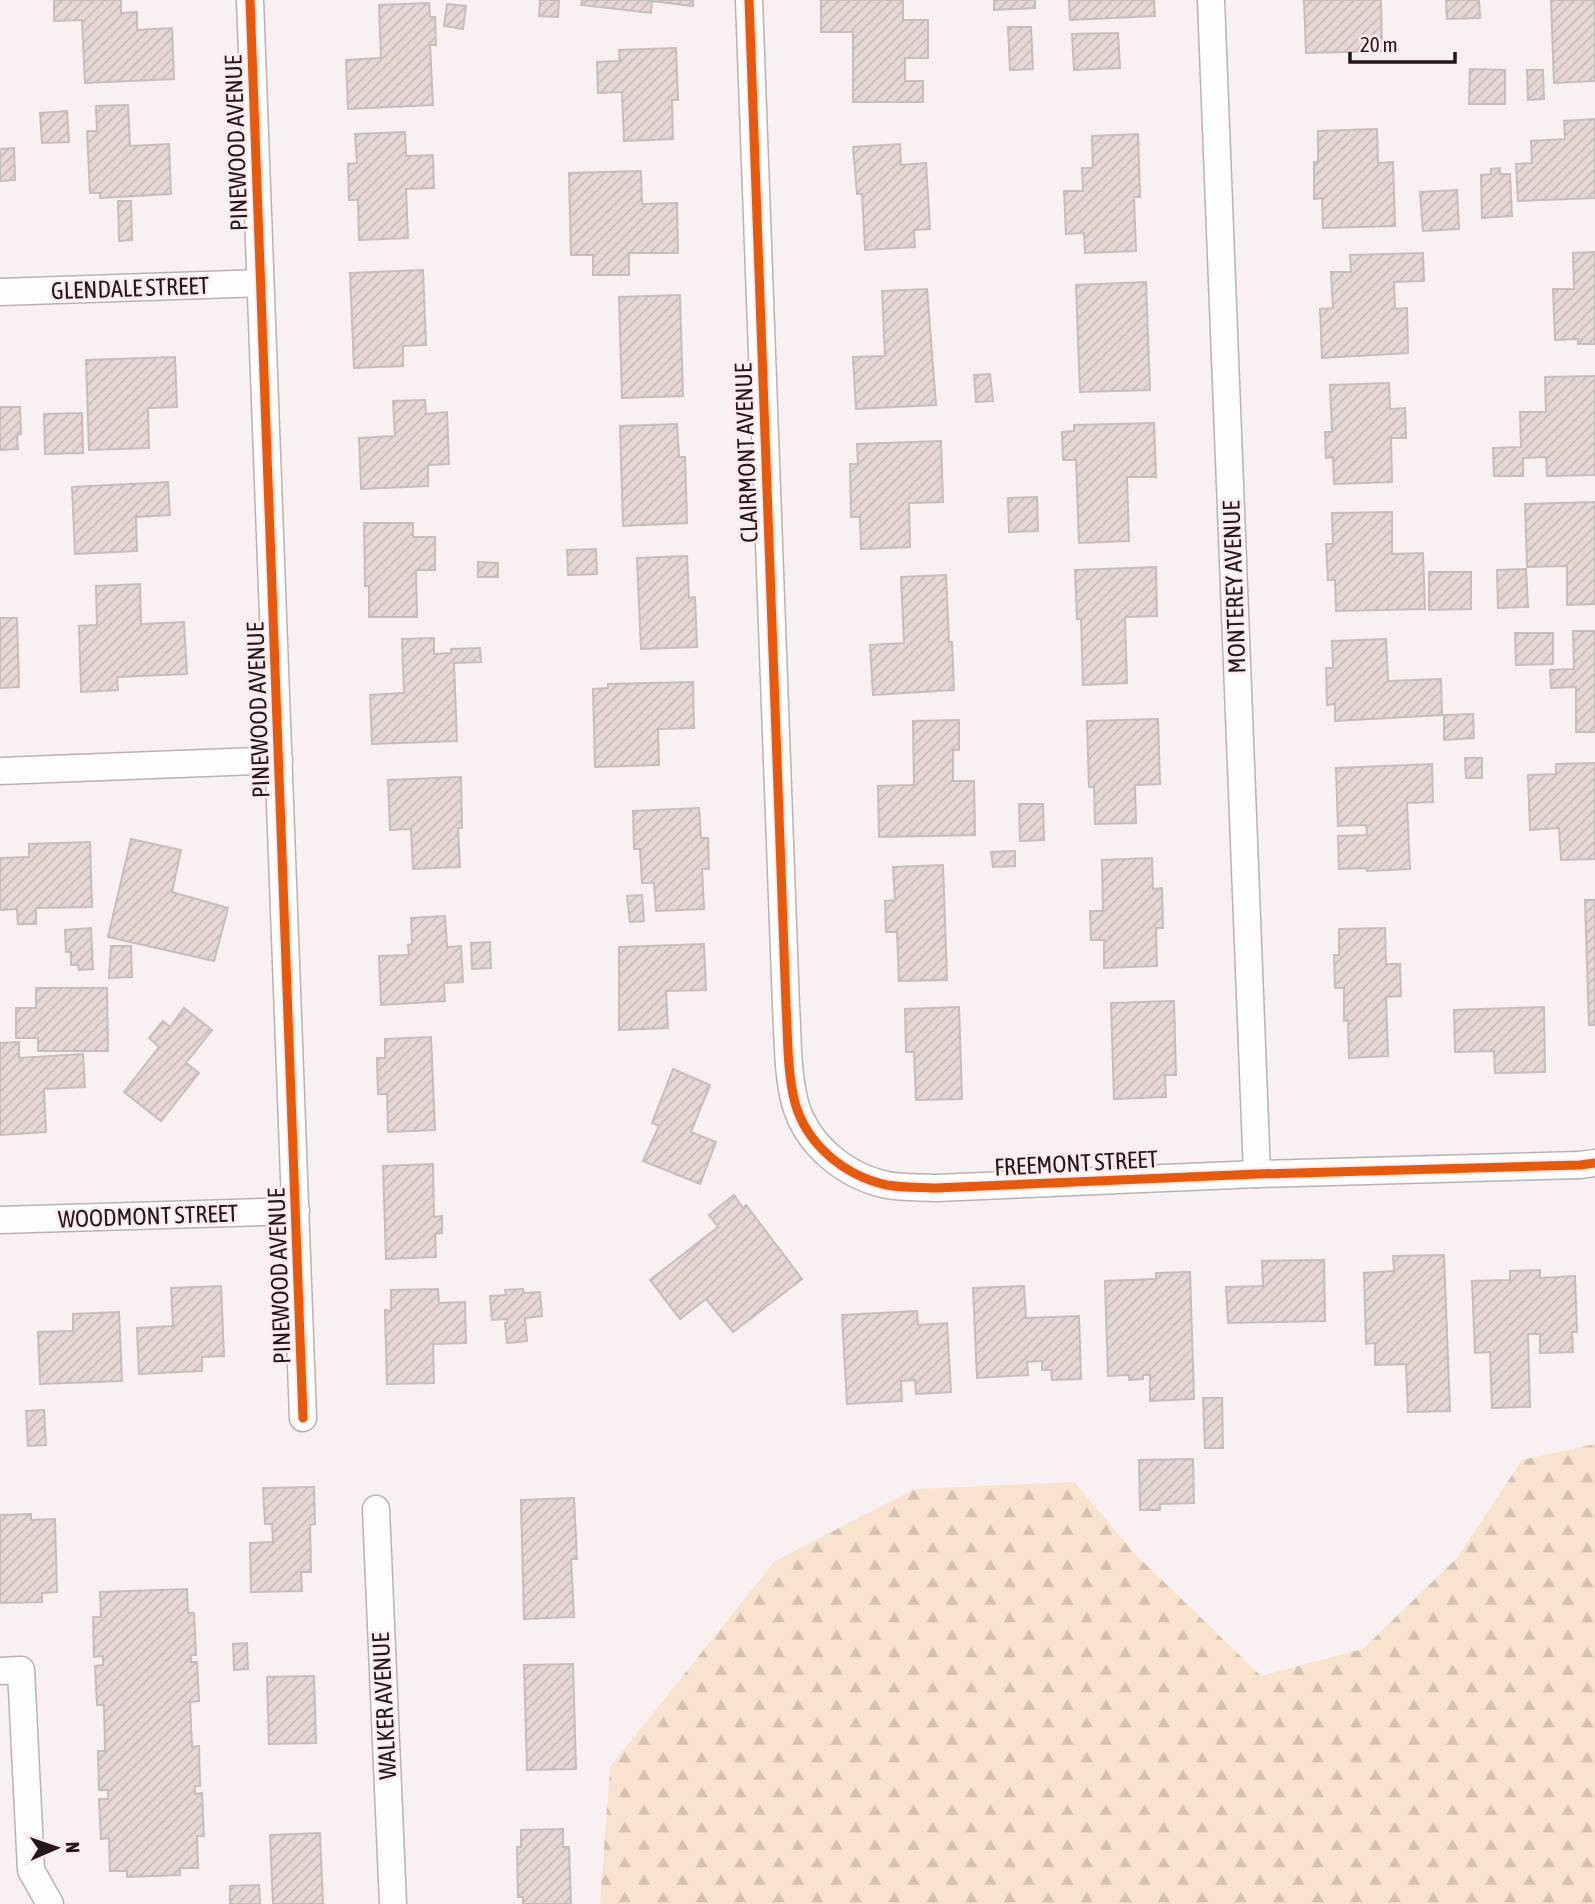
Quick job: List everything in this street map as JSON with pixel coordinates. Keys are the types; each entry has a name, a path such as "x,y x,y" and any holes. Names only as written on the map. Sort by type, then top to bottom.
{"street":[{"name":"PINEWOOD AVENUE","path":"250,0 303,1418"},
{"name":"CLAIRMONT AVENUE","path":"749,0 782,905"},
{"name":"MONTEREY AVENUE","path":"1211,0 1257,1174"},
{"name":"GLENDALE STREET","path":"0,292 260,284"},
{"path":"0,771 279,761"},
{"name":"FREEMONT STREET","path":"782,905 790,1074 796,1105 811,1136 831,1158 858,1177 889,1185 936,1188 1257,1174 1580,1166 1595,1163"},
{"name":"WOODMONT STREET","path":"0,1220 296,1211"},
{"name":"WALKER AVENUE","path":"376,1509 393,1904"},
{"path":"0,1671 21,1670 31,1870 50,1904"}],"green space":[{"path":"1595,1444 1595,1904 600,1904 610,1767 775,1561 915,1489 1074,1482 1137,1556 1261,1676 1363,1649 1457,1558 1522,1460"}],"building":[{"path":"54,0 121,0 121,13 137,12 137,30 172,28 174,79 85,83 82,20 54,21"},
{"path":"540,0 559,0 558,17 539,16"},
{"path":"582,0 693,0 693,6 652,1 651,13 581,5"},
{"path":"821,0 903,0 903,20 928,20 928,58 905,58 905,81 923,81 923,102 853,102 853,32 821,32"},
{"path":"994,0 1035,0 1035,8 994,10"},
{"path":"1069,0 1154,0 1155,16 1070,20"},
{"path":"1304,0 1381,0 1382,51 1306,53"},
{"path":"1446,0 1479,0 1480,18 1447,19"},
{"path":"1551,0 1595,0 1595,81 1554,83"},
{"path":"429,3 430,17 435,17 436,45 430,45 433,105 348,109 346,60 381,58 379,5"},
{"path":"447,4 466,6 463,29 444,26"},
{"path":"1008,27 1031,27 1033,69 1010,70"},
{"path":"1118,33 1120,68 1074,70 1072,34"},
{"path":"676,48 678,100 672,100 673,139 624,141 622,92 598,93 597,62 620,61 619,50"},
{"path":"1470,69 1505,70 1505,104 1469,104"},
{"path":"1527,70 1543,70 1544,99 1528,100"},
{"path":"128,105 130,146 169,144 171,194 100,198 100,193 90,193 87,131 97,131 96,106"},
{"path":"67,111 69,142 42,143 40,113"},
{"path":"1595,119 1595,198 1518,201 1516,164 1532,163 1531,141 1565,139 1564,121"},
{"path":"1377,129 1378,163 1393,162 1395,226 1323,228 1322,198 1314,199 1314,162 1318,162 1318,131"},
{"path":"405,132 406,156 433,155 434,188 406,189 408,238 359,240 358,200 349,200 348,164 357,163 355,134"},
{"path":"1138,134 1140,197 1134,197 1136,251 1085,253 1084,233 1066,234 1064,191 1083,191 1082,168 1093,168 1092,136"},
{"path":"900,144 901,165 926,163 930,229 914,230 915,247 865,250 862,194 857,194 853,147"},
{"path":"14,148 15,180 0,181 0,149"},
{"path":"1500,168 1500,174 1510,174 1512,216 1482,218 1481,175 1491,174 1491,169"},
{"path":"641,171 642,204 677,203 678,253 629,253 629,275 593,275 593,255 571,255 569,173"},
{"path":"1457,190 1459,229 1423,231 1420,192"},
{"path":"118,201 131,201 132,240 119,241"},
{"path":"1595,252 1595,344 1578,344 1578,339 1555,340 1553,289 1574,289 1573,253"},
{"path":"1423,253 1424,281 1394,282 1395,309 1407,308 1408,353 1322,358 1320,309 1333,308 1331,272 1351,272 1350,255"},
{"path":"423,270 426,345 403,346 403,366 354,368 350,273"},
{"path":"1146,282 1150,390 1080,392 1076,285"},
{"path":"927,289 936,405 856,409 853,357 885,356 882,291"},
{"path":"680,295 683,396 622,398 619,297"},
{"path":"175,357 177,407 148,408 149,448 89,450 86,360"},
{"path":"990,374 993,401 976,402 974,375"},
{"path":"1595,376 1595,475 1547,476 1546,457 1523,458 1523,476 1494,476 1493,448 1521,447 1520,412 1546,412 1545,377"},
{"path":"1389,383 1390,409 1405,408 1406,438 1391,438 1392,482 1334,484 1333,457 1326,458 1325,432 1332,432 1330,385"},
{"path":"425,400 426,414 447,412 449,464 428,465 428,486 361,489 359,438 395,436 393,401"},
{"path":"0,407 20,407 21,434 17,435 18,449 0,450"},
{"path":"82,413 83,453 45,454 44,414"},
{"path":"1154,423 1156,477 1127,477 1129,541 1079,543 1076,460 1063,460 1062,432 1074,431 1074,425"},
{"path":"677,424 679,457 685,457 687,523 623,526 620,426"},
{"path":"941,441 943,502 909,503 910,547 861,549 860,517 851,517 850,464 858,464 857,444"},
{"path":"168,482 170,515 136,517 137,551 75,554 72,487"},
{"path":"1037,497 1038,531 1009,532 1008,498"},
{"path":"1595,502 1595,604 1567,605 1567,566 1527,567 1525,504"},
{"path":"1392,512 1392,554 1423,553 1425,609 1336,611 1335,580 1328,580 1326,544 1333,544 1332,513"},
{"path":"364,523 413,523 413,537 435,537 435,570 416,570 417,617 369,617 369,586 365,586"},
{"path":"596,549 597,574 568,575 567,550"},
{"path":"687,556 689,598 695,597 697,647 641,649 637,558"},
{"path":"478,562 498,563 498,577 478,577"},
{"path":"1156,567 1157,616 1125,617 1127,683 1083,685 1081,619 1077,619 1075,570"},
{"path":"1526,569 1528,607 1498,608 1497,570"},
{"path":"1429,572 1471,572 1471,609 1429,610"},
{"path":"946,575 954,690 873,695 870,645 904,643 901,577"},
{"path":"140,584 141,624 184,622 187,674 117,677 118,690 81,692 79,626 97,625 96,586"},
{"path":"0,618 17,618 19,687 0,688"},
{"path":"1573,631 1595,631 1595,732 1576,732 1576,687 1551,688 1550,670 1574,669"},
{"path":"1515,633 1553,633 1553,664 1516,665"},
{"path":"434,638 434,654 451,653 451,649 480,648 481,662 454,663 457,741 372,744 370,695 404,693 402,639"},
{"path":"1386,639 1388,681 1441,679 1442,715 1335,721 1335,704 1327,705 1326,668 1333,668 1332,641"},
{"path":"693,682 694,728 658,729 659,765 595,767 593,689 608,688 608,684"},
{"path":"1473,714 1474,738 1444,740 1444,715"},
{"path":"1158,719 1160,784 1135,785 1136,823 1095,824 1094,787 1089,787 1087,721"},
{"path":"959,720 959,750 953,750 953,781 974,781 975,835 879,837 878,786 914,785 913,721"},
{"path":"1465,758 1482,758 1482,778 1466,778"},
{"path":"1595,763 1595,859 1561,860 1559,828 1530,830 1528,775 1556,774 1556,764"},
{"path":"1432,764 1433,802 1407,803 1410,869 1339,869 1338,836 1367,835 1366,825 1338,826 1336,768"},
{"path":"461,777 462,828 458,828 460,867 413,869 411,829 390,830 388,780"},
{"path":"1019,804 1043,804 1044,840 1020,841"},
{"path":"699,808 701,838 708,838 709,869 702,869 704,909 656,911 654,883 642,883 640,849 634,849 633,811"},
{"path":"131,839 181,850 172,892 228,908 214,961 108,937"},
{"path":"90,842 92,907 36,908 36,924 18,924 17,909 0,910 0,858 29,857 29,844"},
{"path":"1015,851 1015,866 993,867 991,852"},
{"path":"1152,858 1153,889 1162,888 1163,928 1156,928 1157,966 1104,968 1104,940 1091,940 1090,911 1103,911 1102,860"},
{"path":"943,865 947,980 899,981 897,932 886,932 885,901 895,900 893,867"},
{"path":"642,895 644,921 630,922 627,896"},
{"path":"1585,900 1595,900 1595,1025 1589,1025"},
{"path":"445,916 447,947 461,946 463,982 444,983 445,1001 381,1005 379,956 409,955 408,945 412,944 411,918"},
{"path":"91,928 93,969 79,970 78,965 71,965 71,952 66,952 65,930"},
{"path":"1385,928 1386,964 1400,964 1401,996 1386,997 1388,1056 1349,1058 1348,1020 1344,1021 1344,988 1335,988 1334,955 1339,955 1339,929"},
{"path":"490,942 491,968 472,969 471,943"},
{"path":"704,944 706,990 666,991 668,1028 619,1030 619,947"},
{"path":"111,946 131,946 132,977 109,978"},
{"path":"36,988 107,988 108,1051 38,1051 38,1038 16,1038 16,1008 36,1008"},
{"path":"1174,1001 1176,1075 1165,1075 1166,1097 1114,1099 1111,1003"},
{"path":"959,1007 962,1099 916,1100 914,1052 906,1052 905,1009"},
{"path":"1544,1007 1545,1072 1495,1073 1494,1051 1455,1052 1454,1010"},
{"path":"184,1008 212,1030 186,1063 199,1073 161,1121 124,1092 159,1047 149,1038 163,1021 170,1027"},
{"path":"431,1037 435,1130 388,1132 387,1094 378,1094 377,1058 385,1058 385,1039"},
{"path":"19,1042 19,1058 83,1054 85,1087 44,1089 46,1132 0,1135 0,1043"},
{"path":"673,1069 710,1085 691,1132 716,1142 700,1184 643,1161 659,1126 652,1123"},
{"path":"433,1164 434,1217 442,1216 442,1233 435,1234 436,1257 386,1259 383,1166"},
{"path":"734,1195 743,1208 746,1205 802,1279 733,1332 706,1299 680,1319 650,1280 718,1227 709,1215"},
{"path":"1444,1255 1450,1411 1408,1412 1406,1364 1375,1365 1375,1343 1366,1344 1364,1273 1394,1271 1393,1256"},
{"path":"1324,1260 1325,1321 1228,1323 1226,1287 1263,1286 1262,1261"},
{"path":"1540,1270 1540,1278 1575,1276 1577,1332 1572,1332 1573,1352 1540,1353 1540,1334 1528,1334 1530,1407 1492,1408 1490,1352 1475,1353 1472,1281 1510,1280 1510,1271"},
{"path":"1190,1272 1194,1399 1150,1401 1150,1375 1143,1375 1143,1379 1129,1380 1129,1375 1108,1376 1105,1281 1156,1279 1156,1273"},
{"path":"221,1286 224,1356 202,1357 202,1371 139,1374 137,1328 173,1326 171,1288"},
{"path":"1024,1286 1026,1318 1079,1316 1081,1379 1052,1380 1051,1370 1042,1370 1042,1361 1027,1362 1028,1375 977,1378 973,1288"},
{"path":"438,1289 439,1303 465,1302 466,1343 433,1344 434,1383 387,1384 385,1310 391,1311 391,1290"},
{"path":"523,1289 524,1293 540,1292 542,1316 525,1318 527,1341 507,1343 507,1319 492,1320 490,1296 506,1295 505,1290"},
{"path":"917,1311 918,1325 947,1323 951,1392 916,1394 915,1380 901,1381 902,1401 847,1404 842,1315"},
{"path":"119,1312 122,1381 40,1384 38,1332 73,1331 73,1314"},
{"path":"1203,1398 1222,1398 1223,1448 1205,1448"},
{"path":"44,1410 46,1445 28,1446 26,1411"},
{"path":"1193,1459 1194,1503 1160,1504 1160,1510 1140,1510 1139,1460"},
{"path":"314,1487 315,1524 310,1525 311,1572 301,1572 302,1591 251,1592 250,1543 273,1542 272,1524 265,1524 263,1488"},
{"path":"574,1498 577,1559 571,1559 574,1617 524,1619 521,1500"},
{"path":"31,1514 31,1520 55,1519 57,1592 42,1593 42,1602 0,1603 0,1515"},
{"path":"187,1589 188,1613 194,1613 196,1655 191,1655 191,1662 197,1662 199,1701 190,1702 192,1747 199,1746 200,1786 195,1786 195,1794 202,1793 204,1836 197,1836 198,1868 180,1868 180,1875 127,1877 127,1871 110,1871 109,1838 101,1839 99,1799 108,1799 108,1790 99,1790 98,1751 105,1751 104,1705 97,1705 95,1666 103,1665 103,1656 94,1657 93,1617 101,1617 100,1592"},
{"path":"247,1643 248,1669 234,1670 233,1644"},
{"path":"573,1664 576,1769 527,1770 524,1665"},
{"path":"314,1676 316,1743 269,1744 267,1677"},
{"path":"563,1829 563,1847 569,1847 571,1904 523,1904 523,1897 518,1897 517,1847 521,1847 521,1830"},
{"path":"320,1833 323,1904 273,1904 270,1835"},
{"path":"259,1885 260,1904 230,1904 230,1886"}],"cycle path":[{"path":"250,0 303,1418"},
{"path":"749,0 788,1055 795,1103 818,1145 843,1166 871,1181 887,1185 936,1188 1595,1163"}]}
